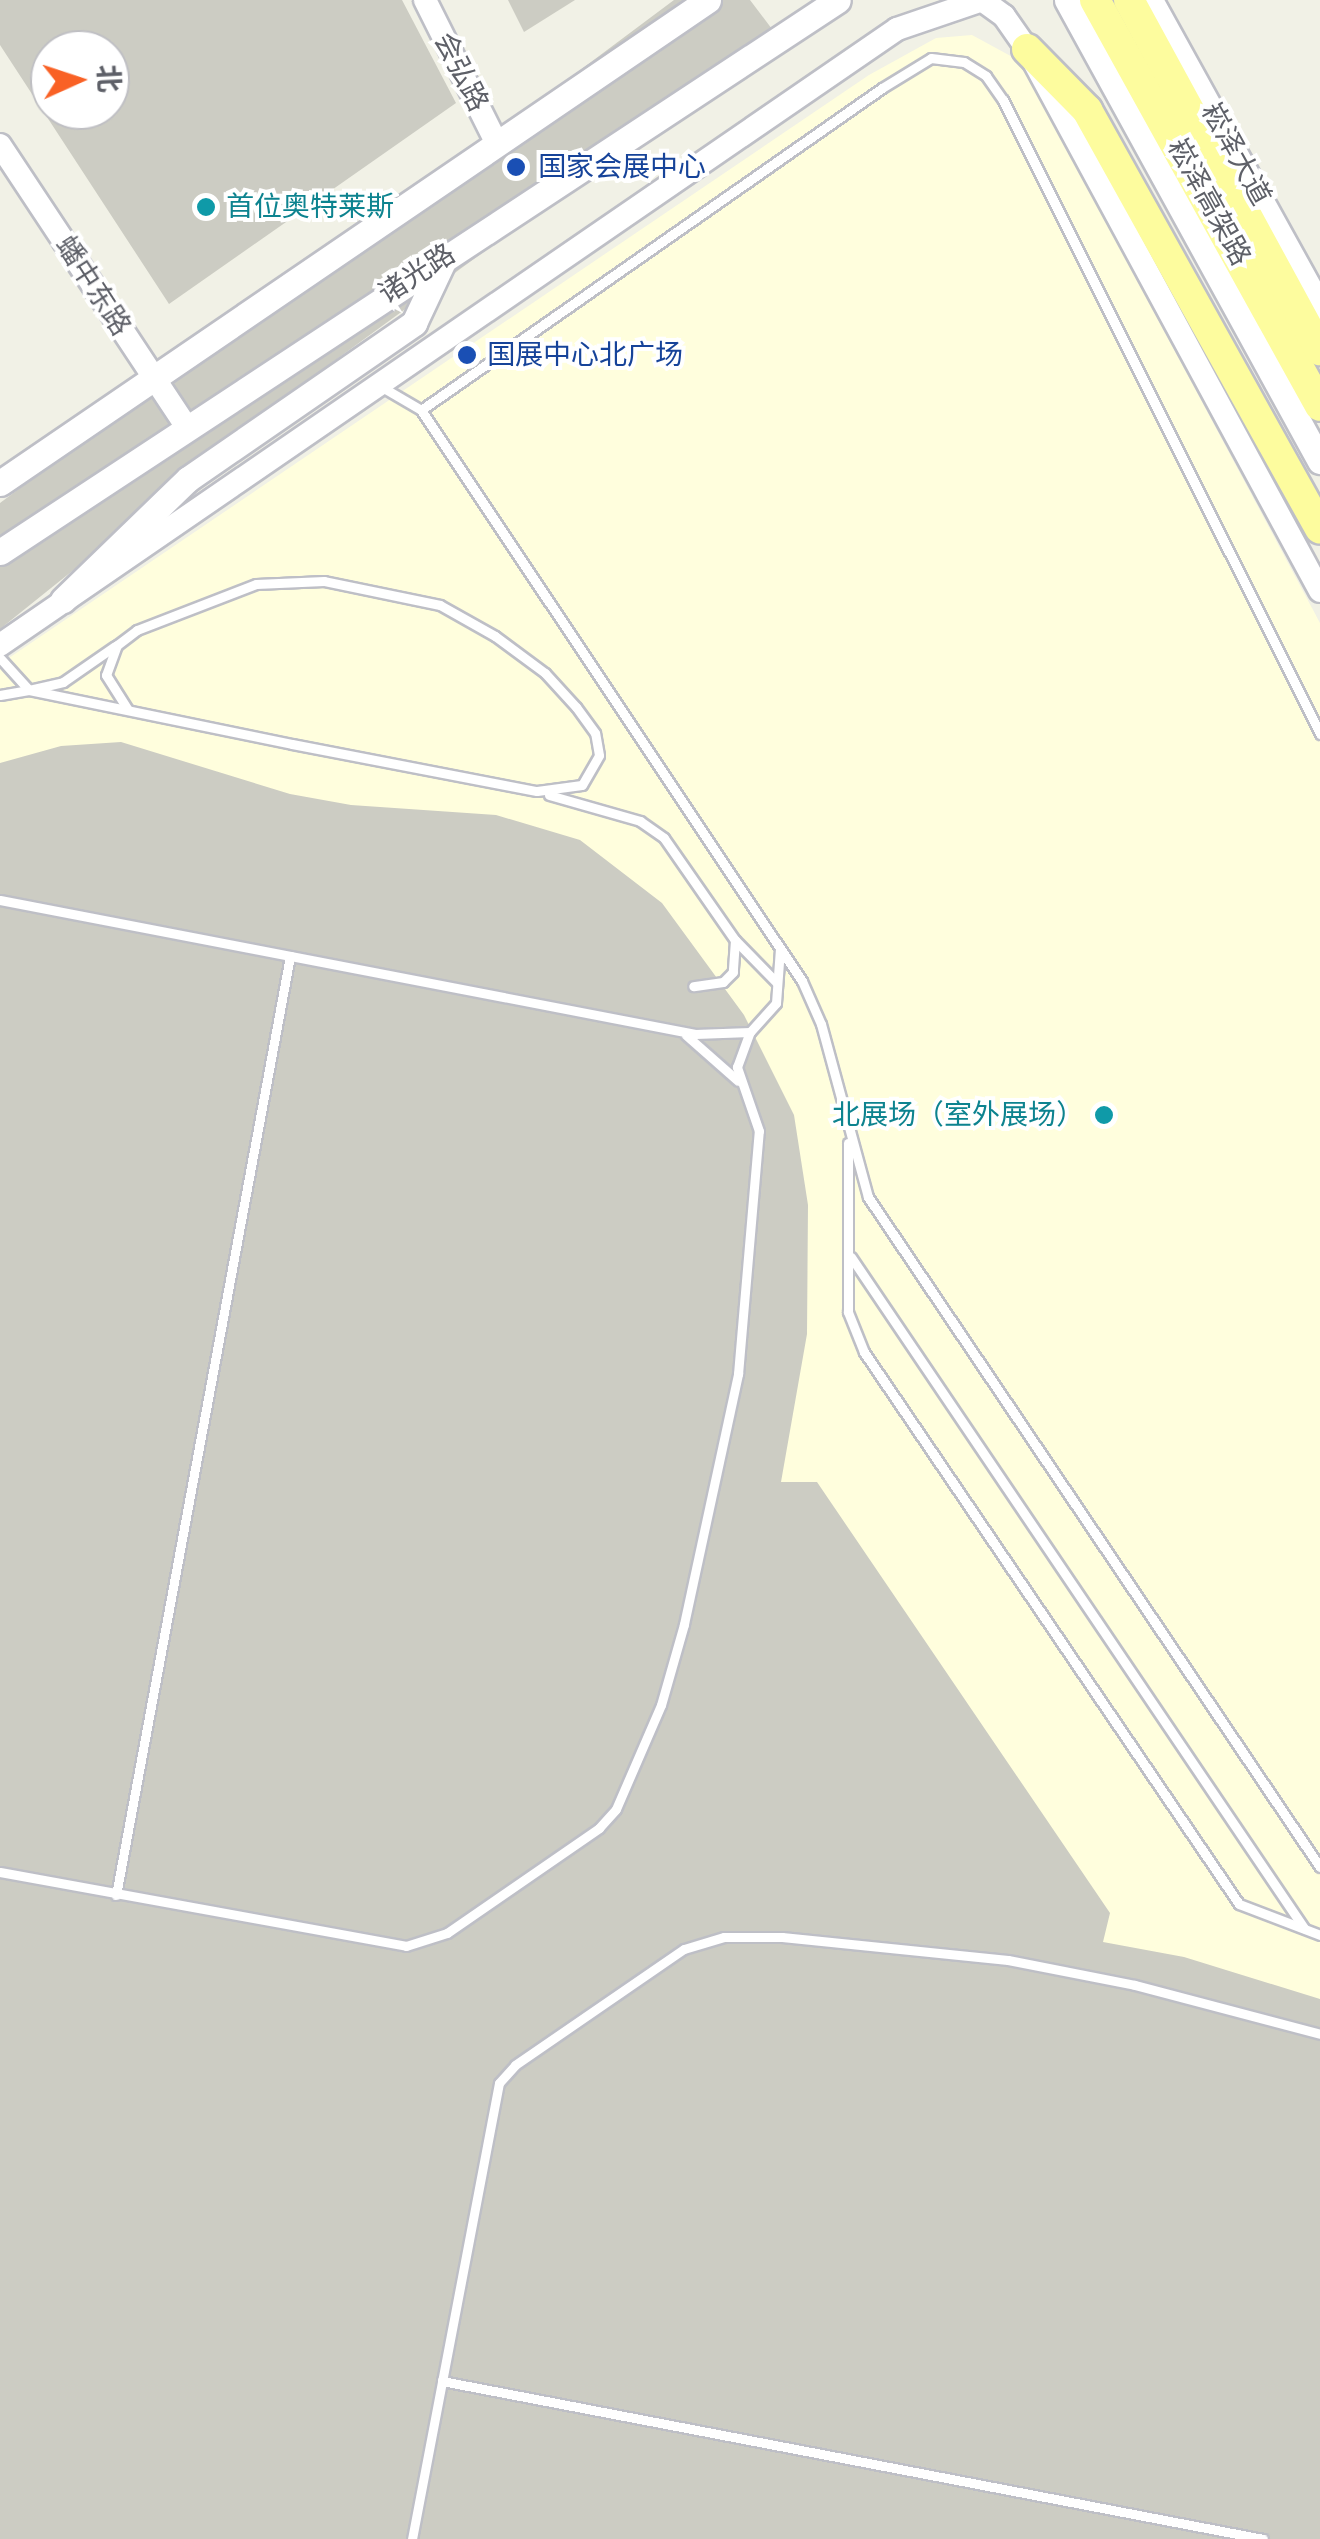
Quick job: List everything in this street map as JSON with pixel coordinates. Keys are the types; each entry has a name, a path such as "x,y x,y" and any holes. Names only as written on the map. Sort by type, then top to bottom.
{"highway":[{"name":"崧泽高架路","path":"1095,0 1320,406"},
{"name":"崧泽高架路","path":"1128,0 1320,350"},
{"path":"1027,49 1087,110 1320,529"}],"main road":[{"path":"0,483 708,0"},
{"name":"诸光路","path":"0,552 838,0"},
{"path":"1066,0 1320,462"},
{"name":"崧泽大道","path":"1150,0 1320,308"},
{"path":"63,600 188,479 414,323 446,255"}],"street":[{"name":"会弘路","path":"425,0 497,144"},
{"path":"0,645 897,29 982,0 1004,16 1027,49 1320,591"},
{"name":"蟠中东路","path":"0,145 186,426"}],"lane":[{"path":"421,410 882,88 932,58 964,62 986,76 1003,100 1320,734"},
{"path":"378,384 421,410 780,949 821,1024 859,1176 885,1226 1320,1868"},
{"path":"0,695 63,682 166,614 256,584 324,581 440,605 545,673 594,733 596,769 582,785 536,791"},
{"path":"117,645 106,676 128,710"},
{"path":"0,658 28,690 536,791 654,828 734,940 776,982"},
{"path":"0,900 665,1028 725,1038 750,1032"},
{"path":"693,986 723,982 733,972 734,940"},
{"path":"0,1872 406,1946 446,1933 599,1828 616,1810 661,1705 684,1624 738,1374 759,1131 741,1085 740,1050 750,1032 776,1003 780,949"},
{"path":"116,1894 290,956"},
{"path":"665,1028 704,1046 741,1085"},
{"path":"846,1120 851,1257 848,1312 864,1352 1240,1904 1320,1935"},
{"path":"851,1257 1304,1928"},
{"path":"412,2539 499,2083 515,2064 684,1949 724,1937 782,1936 1008,1960 1135,1985 1320,2034"},
{"path":"442,2381 1263,2539"}],"shaded area":[{"path":"972,35 1020,61 1320,623 1320,2539 0,2539 0,664 869,75 936,38"}],"building":[{"name":"首位奥特莱斯","path":"0,0 402,0 456,103 169,304 55,130 130,130 130,30 30,30 30,91 0,45"},
{"path":"508,0 575,0 524,32"},
{"path":"674,0 750,0 778,37 330,364 0,629 0,503"},
{"path":"121,742 290,794 351,805 496,815 580,840 662,903 744,1015 794,1115 808,1205 807,1334 781,1482 817,1482 1110,1913 1103,1942 1184,1957 1320,1999 1320,2539 0,2539 0,763 61,746"}],"place":[{"name":"国家会展中心","path":"516,167"},
{"name":"首位奥特莱斯","path":"206,207"},
{"name":"国展中心北广场","path":"467,355"},
{"name":"北展场（室外展场）","path":"1104,1115"}]}
